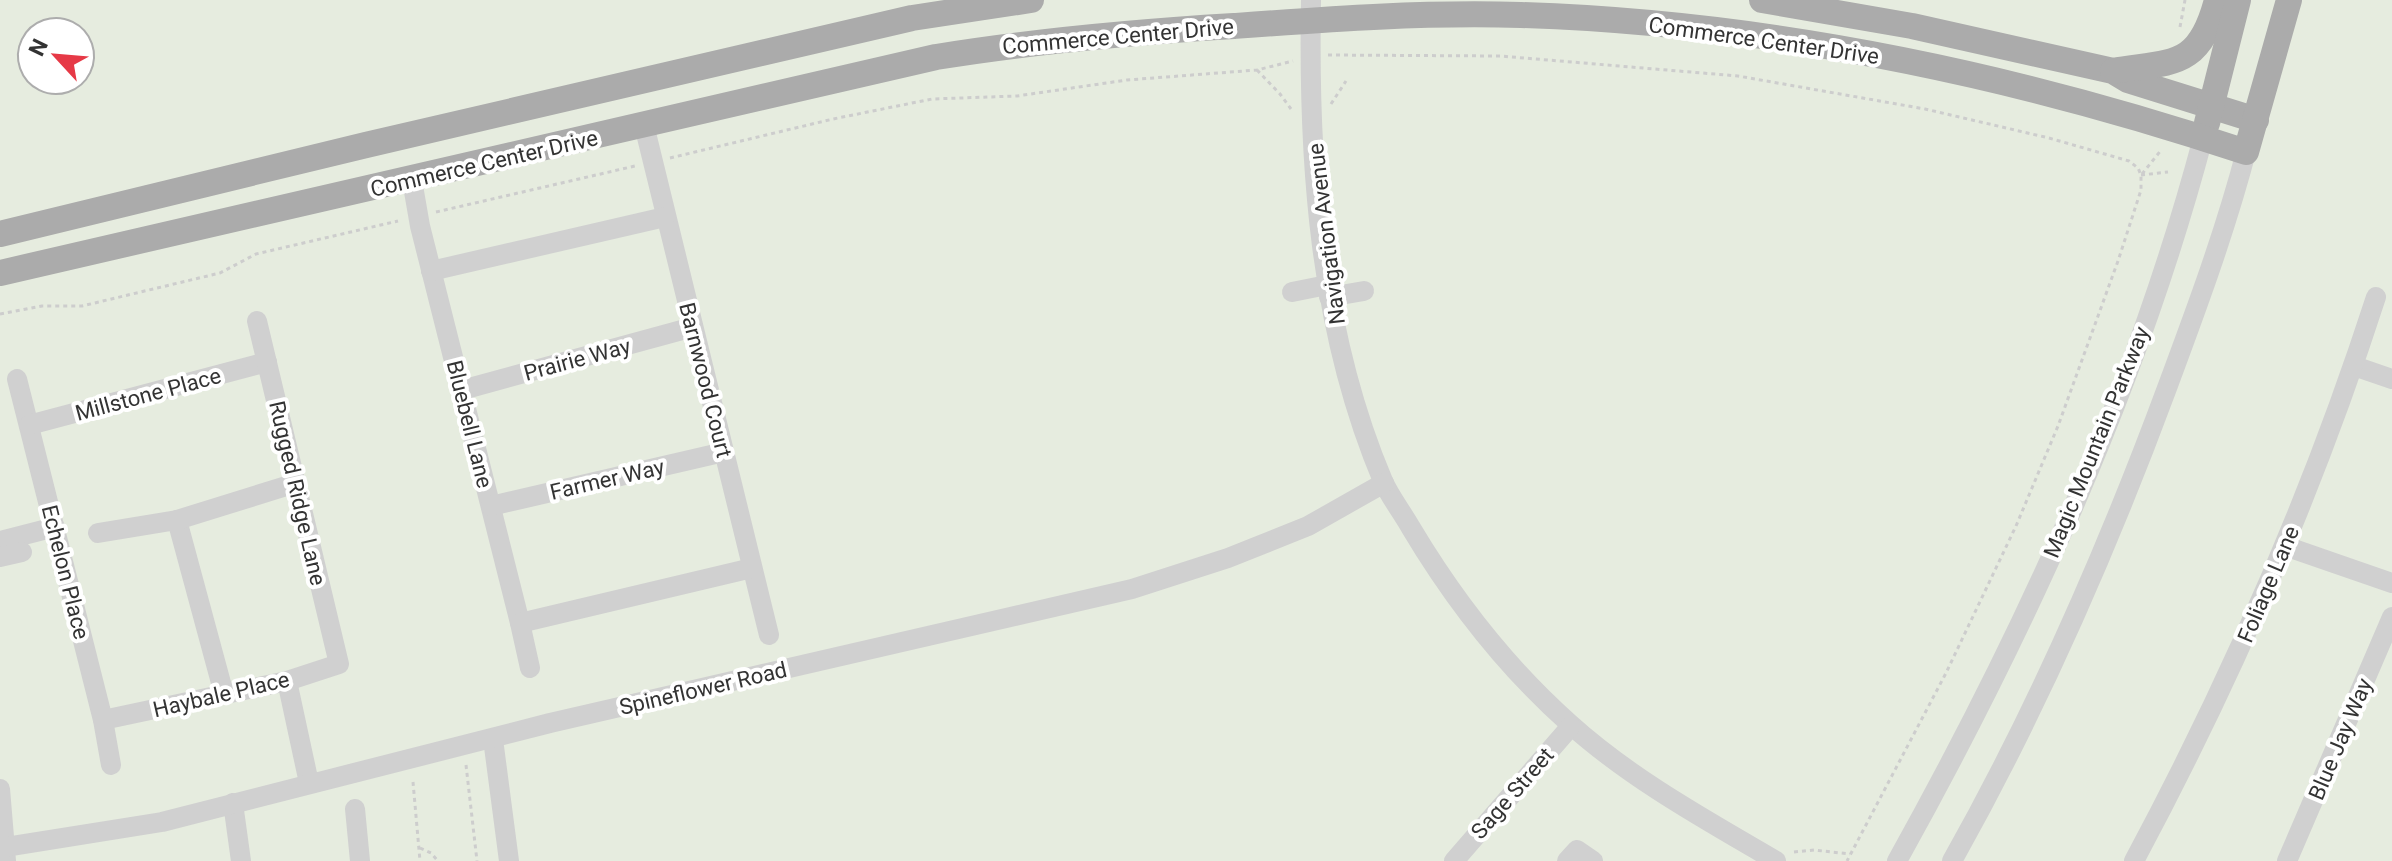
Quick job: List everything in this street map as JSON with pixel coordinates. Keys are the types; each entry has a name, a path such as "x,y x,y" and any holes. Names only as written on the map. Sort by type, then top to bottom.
{"main road":[{"name":"Commerce Center Drive","path":"0,234 912,18 1031,0"},
{"name":"Commerce Center Drive","path":"1762,0 1912,26 2113,71 2128,80 2256,120"},
{"path":"2113,71 2157,67 2187,54 2205,33 2217,0"},
{"name":"Magic Mountain Parkway","path":"2203,138 2238,0"},
{"name":"Magic Mountain Parkway","path":"2246,152 2289,0"},
{"name":"Commerce Center Drive","path":"0,273 936,57 1015,44 1310,10 1416,15 1521,15 1636,22 1769,36 1931,65 2043,92 2246,152"}],"street":[{"name":"Navigation Avenue","path":"1310,10 1316,187 1328,291 1350,388 1384,483 1462,608 1541,698 1571,726 1632,773 1776,861"},
{"name":"Barnwood Court","path":"644,125 769,635"},
{"name":"Magic Mountain Parkway","path":"1897,861 1946,774 2013,640 2066,520 2155,293 2203,138"},
{"name":"Magic Mountain Parkway","path":"1952,861 2032,708 2106,545 2193,319 2246,152"},
{"name":"Bluebell Lane","path":"412,180 431,271 530,668"},
{"path":"431,271 665,217"},
{"path":"1292,292 1364,291"},
{"name":"Foliage Lane","path":"2134,861 2227,678 2285,546 2354,366 2376,297"},
{"name":"Rugged Ridge Lane","path":"257,321 339,664"},
{"name":"Prairie Way","path":"462,390 693,327"},
{"name":"Millstone Place","path":"29,425 267,362"},
{"path":"2354,366 2392,379"},
{"name":"Echelon Place","path":"17,379 103,720 111,765"},
{"name":"Farmer Way","path":"491,506 724,452"},
{"path":"98,533 177,520 296,483"},
{"name":"Spineflower Road","path":"4,852 162,822 309,783 834,656 1132,589 1228,558 1308,526 1384,483"},
{"path":"177,520 224,694"},
{"path":"0,541 55,527"},
{"path":"2285,546 2392,583"},
{"path":"0,557 22,552"},
{"path":"520,623 752,568"},
{"name":"Blue Jay Way","path":"2287,861 2392,617"},
{"name":"Haybale Place","path":"103,720 287,681 339,664"},
{"path":"287,681 309,783"},
{"name":"Sage Street","path":"1454,861 1571,726"},
{"path":"493,739 509,861"},
{"path":"0,789 4,852"},
{"path":"233,803 241,861"},
{"path":"355,809 360,861"}],"path":[{"path":"2181,32 2179,23 2185,0"},
{"path":"1340,53 1500,56 1738,76 1834,91 1986,122 2129,161 2138,168 2141,190 2088,346 2016,526 1946,673 1847,861"},
{"path":"0,314 42,306 74,307 128,295 220,273 256,254 833,119 932,99 987,99 1127,80 1257,70 1282,63"},
{"path":"1257,70 1280,94"},
{"path":"2141,175 2162,150"},
{"path":"2141,175 2168,172"},
{"path":"467,771 477,861"},
{"path":"413,782 420,861"},
{"path":"420,848 438,861"},
{"path":"1814,850 1850,854"}],"shaded area":[{"path":"0,0 2392,0 2392,861 0,861"}]}
